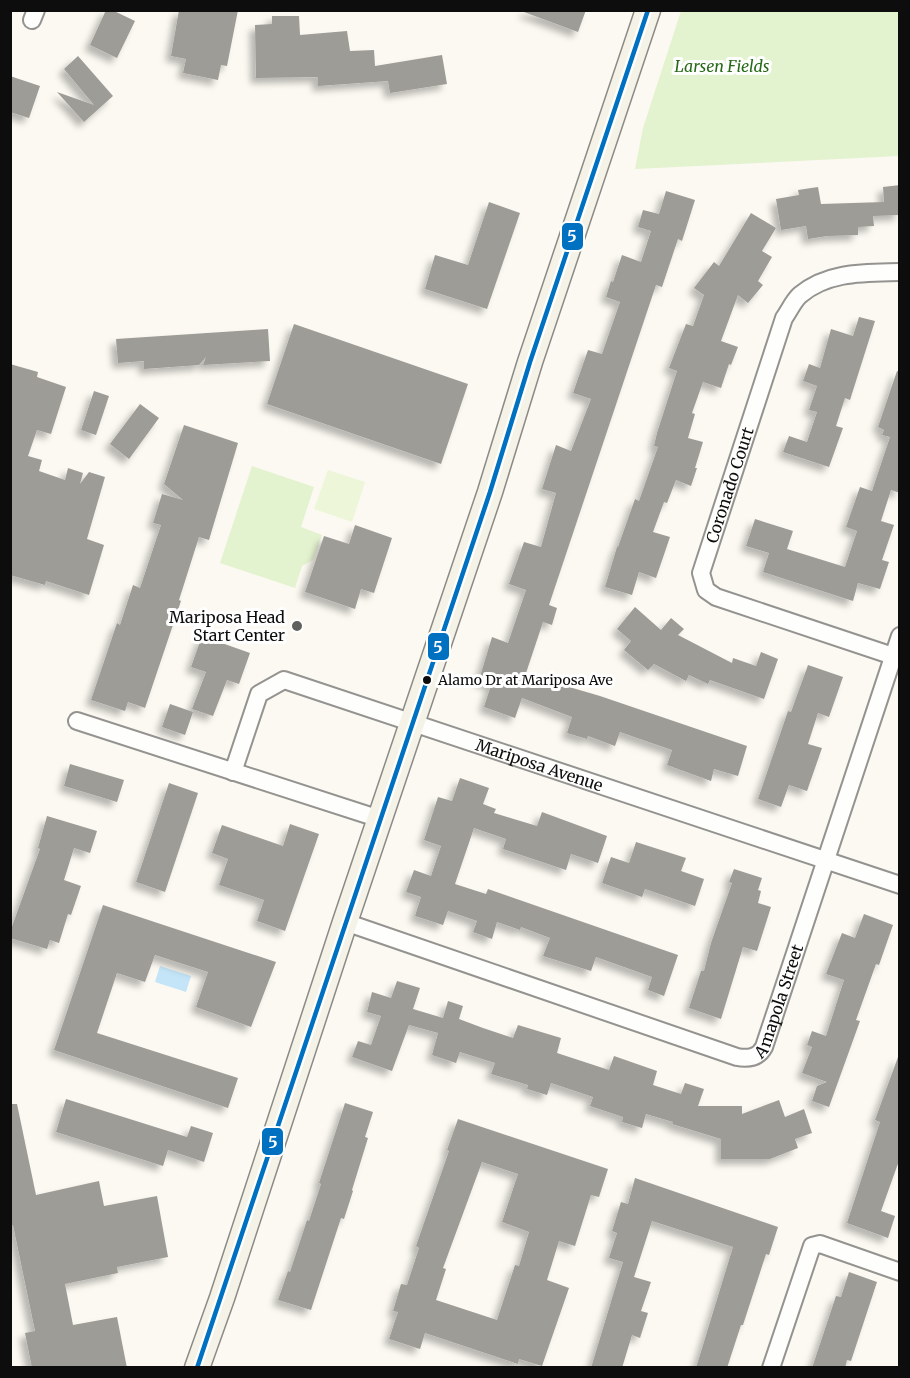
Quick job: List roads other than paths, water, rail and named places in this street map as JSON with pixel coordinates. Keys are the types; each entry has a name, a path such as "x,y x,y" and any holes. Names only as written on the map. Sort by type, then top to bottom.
{"main road":[{"path":"197,1368 490,492 530,362 648,10"}],"street":[{"name":"Coronado Court","path":"892,656 716,597 706,590 701,573 784,318 799,295 824,280 846,275 900,272"},
{"name":"Amapola Street","path":"345,922 745,1059 758,1055 764,1047 900,636"},
{"name":"Mariposa Avenue","path":"234,772 259,694 284,680 900,885"},
{"path":"77,722 380,819"},
{"path":"771,1368 812,1246 820,1244 900,1272"}],"water":[{"path":"160,966 191,976 186,992 155,982"}],"place":[{"name":"Mariposa Head Start Center","path":"297,626"},
{"name":"Alamo Dr at Mariposa Ave","path":"427,680"}],"park label":[{"name":"Larsen Fields","path":"722,66"}]}
